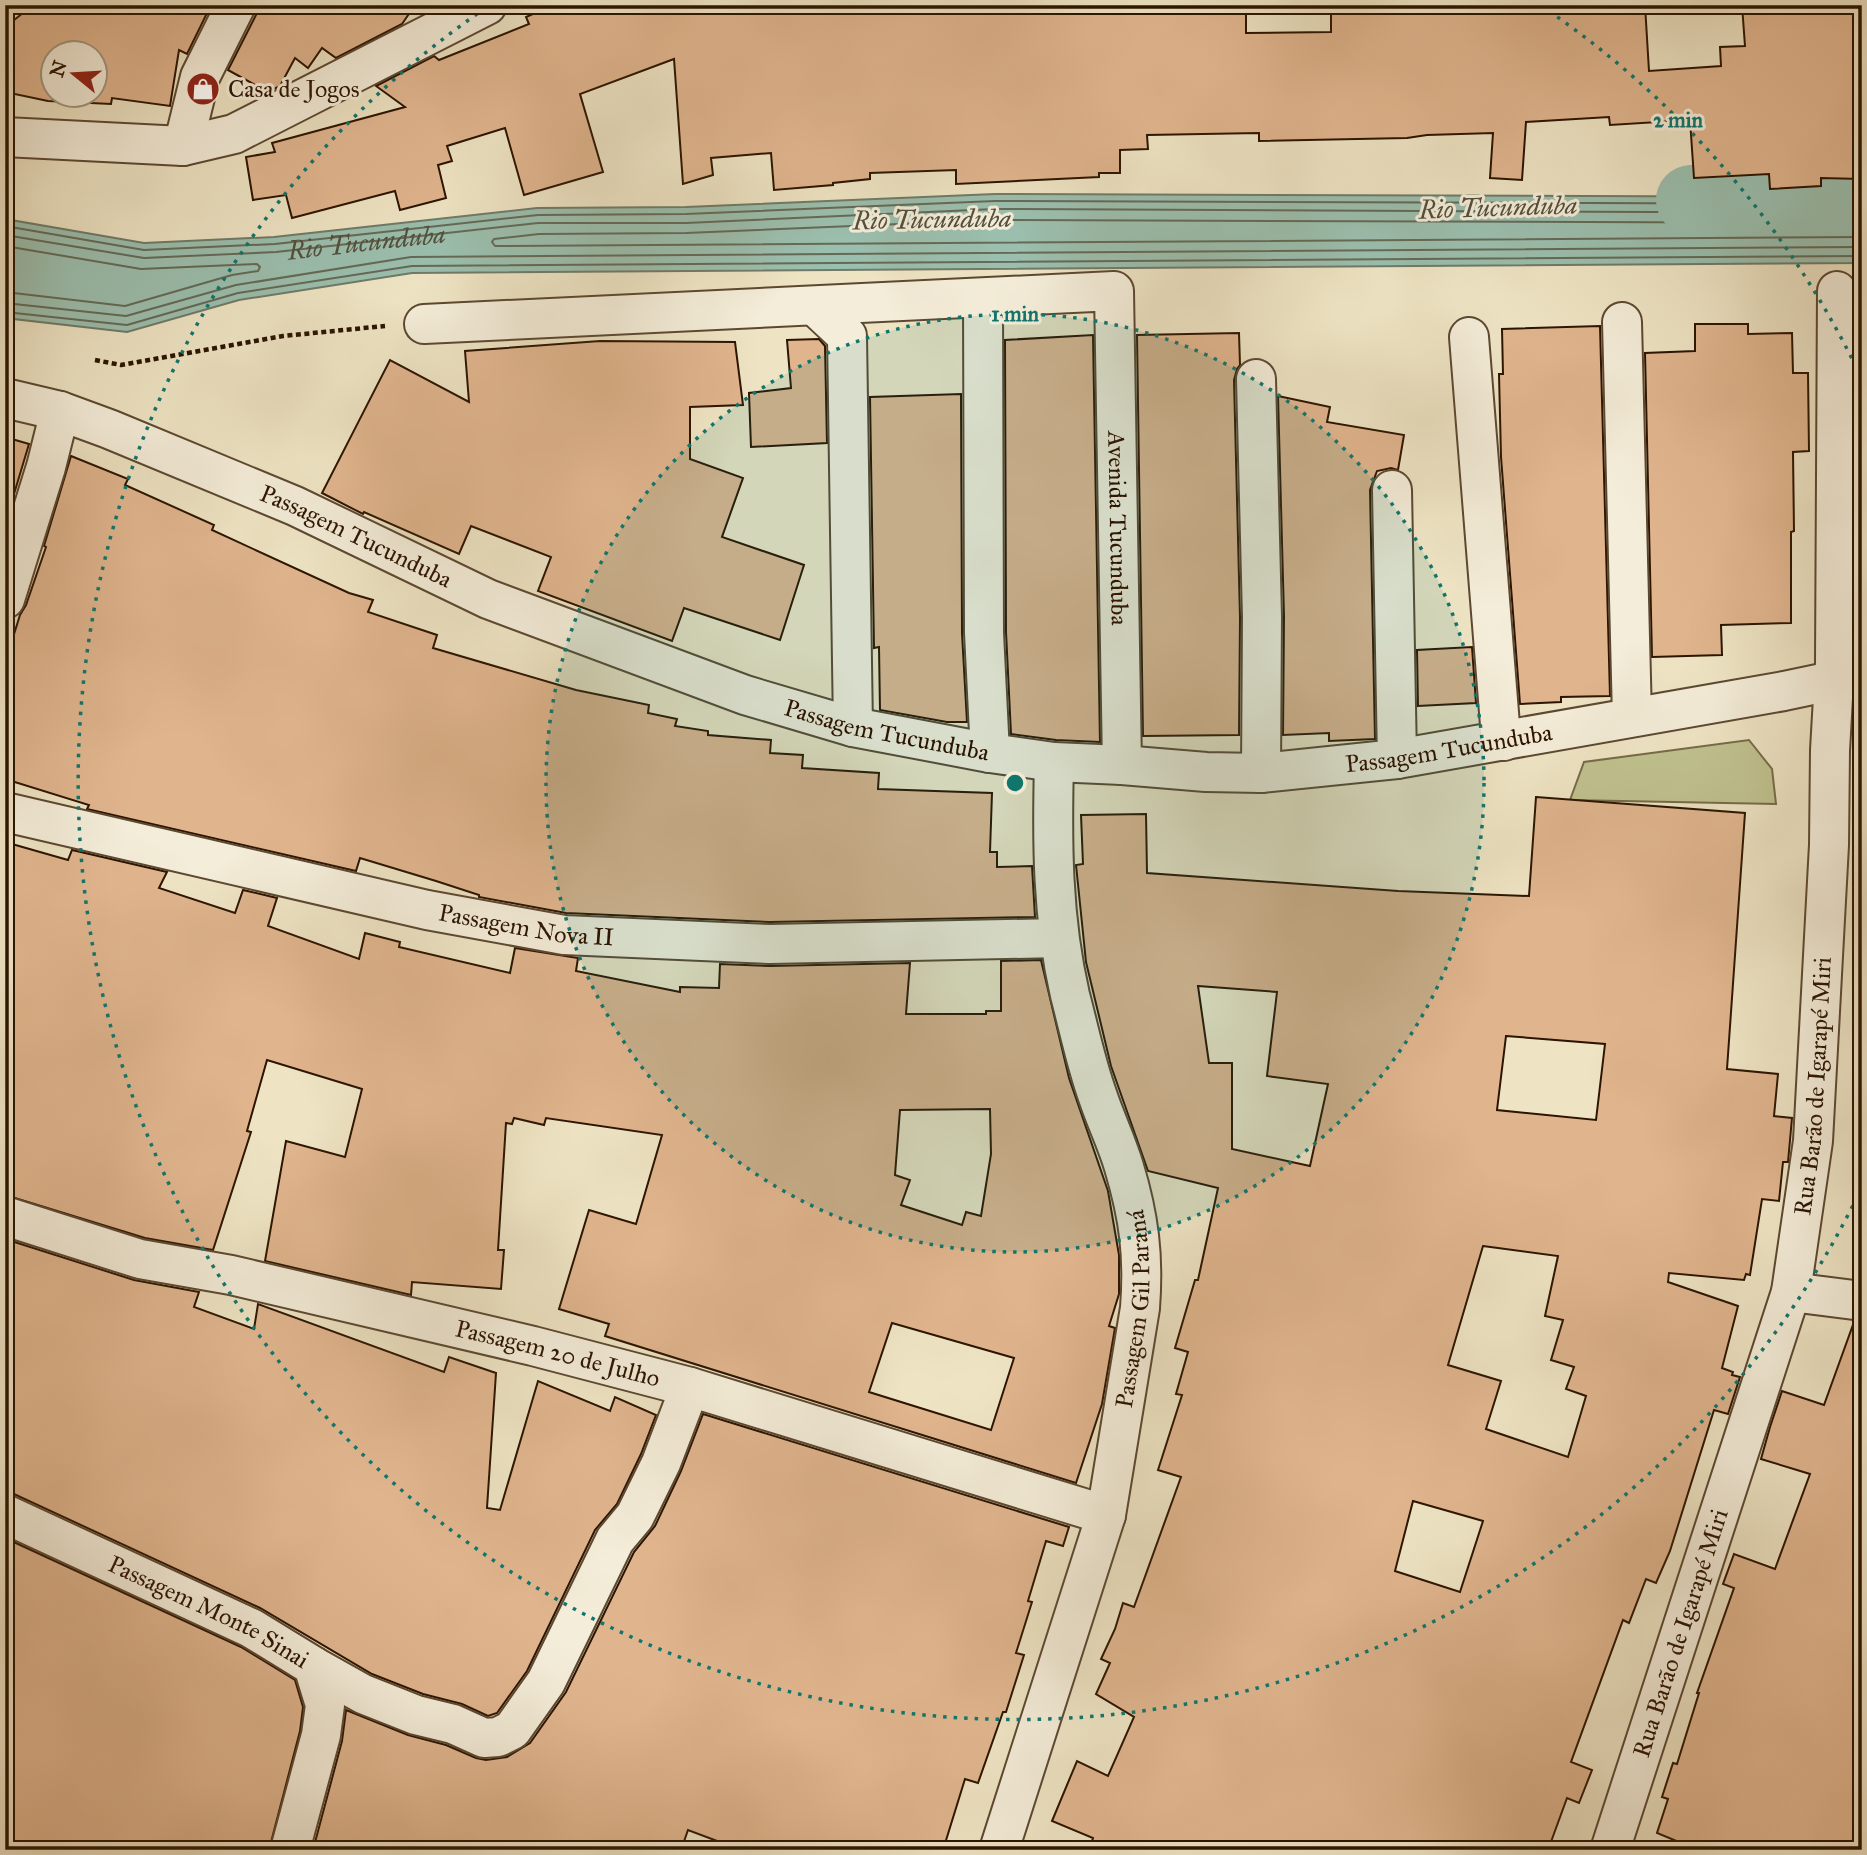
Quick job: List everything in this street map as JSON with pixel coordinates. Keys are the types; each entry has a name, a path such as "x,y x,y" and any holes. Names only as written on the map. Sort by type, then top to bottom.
{"street":[{"path":"183,146 200,77 236,5"},
{"path":"5,137 183,146 234,134 487,5"},
{"name":"Avenida Tucunduba","path":"983,299 1114,291 1122,765"},
{"name":"Rua Barão de Igarapé Miri","path":"1610,1850 1791,1292 1813,1141 1829,845 1830,750 1848,675 1837,291"},
{"path":"424,324 983,299 984,633 990,753"},
{"path":"816,307 848,337 853,727"},
{"path":"1622,322 1632,717"},
{"path":"1469,337 1500,726 1504,741"},
{"path":"1256,379 1262,617 1261,773"},
{"name":"Passagem Tucunduba","path":"5,398 60,411 109,429 295,506 488,598 745,695 853,727 990,753 1054,762 1261,773 1397,760 1784,691 1848,675"},
{"path":"5,599 46,467 60,411"},
{"path":"1392,490 1397,760"},
{"name":"Passagem Gil Paraná","path":"999,1850 1105,1515 1140,1308 1143,1275 1141,1236 1124,1166 1097,1097 1059,938 1052,846 1054,762"},
{"name":"Passagem Nova II","path":"5,812 427,910 564,935 770,944 1059,938"},
{"name":"Passagem 20 de Julho","path":"5,1216 140,1259 232,1275 533,1346 690,1387 1105,1515"},
{"path":"1791,1292 1862,1301"},
{"path":"313,1666 363,1694 416,1715 453,1724 484,1738 498,1737 512,1730 546,1682 615,1540 635,1517 661,1463 690,1387"},
{"name":"Passagem Monte Sinai","path":"5,1514 251,1628 313,1666 325,1705 321,1735 290,1850"}],"path":[{"path":"94,360 121,365 283,336 424,324"}],"green space":[{"path":"1749,740 1772,769 1776,804 1570,800 1584,762"}],"water":[{"name":"Rio Tucunduba","path":"995,194 1862,197 1862,263 412,273 239,300 127,332 5,318 5,219 144,243 274,237 537,208 686,207"}],"building":[{"path":"33,5 211,5 187,54 179,50 170,106 112,98 111,104 108,104 108,38 38,38 38,99 5,92 5,42 9,24"},
{"path":"258,5 415,5 402,24 336,58 322,48 308,68 295,58 280,86 268,92 228,70 256,15"},
{"path":"553,5 1207,5 1208,9 1246,9 1246,33 1331,32 1331,5 1645,5 1649,71 1721,66 1720,47 1745,46 1742,5 1860,5 1862,179 1821,178 1821,186 1770,189 1769,174 1694,178 1690,120 1610,125 1609,117 1526,122 1522,180 1490,178 1493,133 1259,141 1259,133 1147,135 1148,149 1120,150 1120,173 1099,173 1099,177 956,184 956,170 870,173 870,179 774,190 771,153 711,158 713,175 683,184 674,59 580,94 603,172 524,195 505,128 447,146 452,161 438,165 446,198 400,210 395,191 292,218 286,195 253,200 246,157 275,152 272,143 405,107 376,86 434,56 439,60 529,24 526,17"},
{"path":"1695,324 1748,324 1748,334 1792,333 1793,373 1808,373 1809,451 1793,452 1791,623 1721,625 1722,655 1652,657 1645,353 1695,351"},
{"path":"1600,326 1610,696 1561,697 1561,702 1520,704 1501,457 1499,374 1503,374 1502,329"},
{"path":"1239,333 1240,365 1234,380 1240,617 1239,735 1143,736 1137,335"},
{"path":"1093,335 1100,742 1011,734 1006,632 1005,340"},
{"path":"819,339 825,346 827,443 751,447 749,393 791,388 787,340"},
{"path":"600,341 735,342 743,405 690,407 690,459 743,478 722,537 804,565 780,640 684,608 672,641 538,591 551,557 471,526 459,554 364,512 363,514 322,493 390,360 469,402 465,351"},
{"path":"961,394 962,633 967,722 947,722 880,710 879,647 874,648 870,397"},
{"path":"1278,396 1330,407 1327,422 1404,435 1398,470 1391,468 1377,471 1370,490 1375,739 1329,741 1329,733 1283,735 1284,616"},
{"path":"5,437 29,444 5,524"},
{"path":"71,456 128,479 125,485 214,525 212,530 349,593 373,600 368,612 437,635 433,648 576,690 649,705 648,713 677,719 675,726 708,731 708,735 771,740 770,753 803,755 802,768 879,773 878,789 992,793 990,852 997,852 997,867 1032,866 1035,917 770,922 566,913 479,897 360,858 356,871 87,809 89,805 5,779 5,663 46,547 44,546"},
{"path":"1472,647 1476,703 1418,706 1417,650"},
{"path":"1536,797 1745,813 1727,1069 1778,1074 1774,1116 1792,1118 1788,1162 1783,1162 1779,1201 1762,1199 1750,1275 1746,1274 1744,1280 1669,1273 1668,1282 1738,1306 1722,1368 1740,1377 1728,1414 1714,1410 1670,1551 1656,1583 1646,1579 1629,1623 1623,1620 1571,1762 1592,1770 1579,1803 1567,1798 1548,1850 1113,1850 1092,1841 1093,1838 1052,1821 1077,1761 1108,1776 1134,1717 1096,1694 1110,1663 1101,1659 1123,1603 1134,1607 1181,1477 1158,1470 1182,1395 1176,1394 1188,1352 1175,1348 1195,1280 1198,1280 1218,1188 1148,1171 1111,1066 1086,962 1076,865 1083,864 1081,815 1146,814 1147,873 1398,891 1529,896","holes":["1198,986 1277,992 1267,1076 1328,1084 1310,1166 1232,1149 1232,1063 1209,1063","1506,1036 1605,1044 1596,1120 1497,1110","1483,1246 1558,1256 1545,1316 1563,1320 1551,1360 1574,1367 1566,1389 1586,1396 1568,1457 1486,1429 1501,1381 1448,1365","1413,1501 1483,1521 1460,1592 1395,1571"]},
{"path":"5,842 68,860 72,850 167,872 159,888 235,913 243,890 277,898 268,926 359,959 365,933 400,942 399,947 510,973 515,948 578,958 576,971 680,992 680,987 719,988 720,964 770,966 910,963 906,1014 986,1014 986,1011 1001,1011 1001,961 1041,960 1069,1078 1108,1191 1119,1255 1119,1294 1109,1326 1115,1328 1102,1404 1076,1483 605,1336 609,1324 559,1309 589,1210 636,1224 662,1135 546,1118 544,1125 514,1118 512,1124 506,1123 498,1250 504,1250 501,1289 412,1282 411,1295 265,1261 286,1141 345,1157 362,1089 267,1060 247,1131 251,1132 213,1250 145,1238 5,1195","holes":["990,1109 991,1154 981,1216 966,1212 962,1225 901,1205 910,1180 895,1175 900,1110","892,1323 1014,1358 991,1430 869,1392"]},
{"path":"5,1239 134,1280 199,1292 194,1307 254,1329 258,1304 444,1372 449,1357 496,1373 487,1508 500,1510 538,1381 610,1411 615,1397 656,1415 617,1504 595,1530 527,1671 497,1713 488,1716 462,1704 423,1694 372,1674 260,1608 14,1494 5,1493"},
{"path":"1854,1322 1862,1322 1862,1850 1698,1850 1657,1833 1668,1799 1662,1797 1673,1763 1677,1764 1697,1693 1734,1588 1723,1584 1734,1554 1775,1569 1810,1474 1761,1459 1770,1427 1782,1391 1824,1405"},
{"path":"703,1414 1069,1527 1063,1546 1046,1541 1028,1601 1032,1602 1016,1653 1024,1655 1006,1712 1003,1712 978,1783 965,1779 943,1850 741,1850 688,1830 681,1850 526,1850 488,1842 487,1850 313,1850 342,1741 346,1710 408,1735 486,1760 507,1757 530,1743 566,1692 634,1552 655,1526 681,1471"},
{"path":"5,1538 241,1647 295,1680 303,1707 300,1731 269,1850 5,1850"}],"waterway":[{"name":"Rio Tucunduba","path":"1691,200 1862,194"}],"place":[{"name":"Casa de Jogos","path":"203,89"}]}
